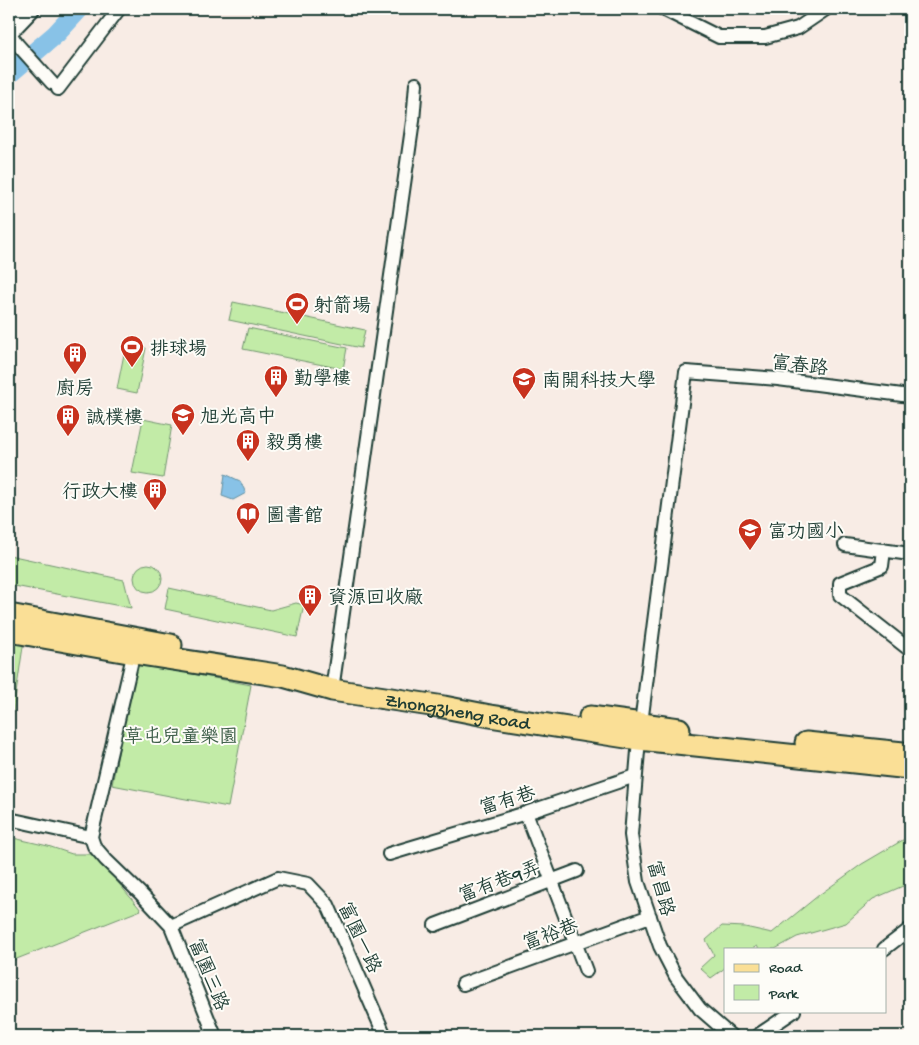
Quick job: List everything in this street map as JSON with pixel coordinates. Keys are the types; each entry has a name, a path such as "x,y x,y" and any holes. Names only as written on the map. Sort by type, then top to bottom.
{"main road":[{"name":"Zhongzheng Road","path":"9,615 135,646 333,683 490,716 910,754"},
{"name":"Zhongzheng Road","path":"9,631 135,646"},
{"name":"Zhongzheng Road","path":"640,731 910,768"}],"street":[{"path":"31,9 12,36 55,86 119,9"},
{"path":"664,9 720,37 765,37 798,28 826,9"},
{"path":"333,683 413,121 416,84"},
{"name":"富春路","path":"686,372 778,379 910,396"},
{"name":"富昌路","path":"686,372 640,731 631,835 638,882 660,946 676,977 700,1009 731,1036"},
{"path":"845,545 910,554"},
{"path":"884,550 882,566 840,583 840,595 910,650"},
{"path":"135,646 91,837 94,846 106,860 171,926"},
{"name":"富有巷","path":"389,854 526,813 635,776"},
{"path":"526,813 586,971"},
{"path":"9,820 91,837"},
{"name":"富有巷9弄","path":"435,925 577,871"},
{"name":"富園一路","path":"171,926 278,878 308,884 328,905 386,1036"},
{"name":"富裕巷","path":"463,984 650,916"},
{"name":"富園三路","path":"171,926 215,1036"},
{"path":"885,948 910,929"},
{"path":"757,1036 793,1012"}],"green space":[{"name":"射箭場","path":"233,302 365,330 361,348 229,320"},
{"path":"248,328 347,348 343,369 243,349"},
{"name":"排球場","path":"126,344 146,348 137,393 117,389"},
{"path":"143,419 172,425 163,478 132,473"},
{"path":"9,555 124,580 131,608 9,585"},
{"path":"148,564 158,568 162,578 158,588 148,592 138,588 134,578 138,568"},
{"path":"169,588 271,610 296,603 304,605 297,637 165,609"},
{"path":"9,638 24,640 9,740"},
{"name":"草屯兒童樂園","path":"135,663 251,685 228,807 112,785"},
{"path":"9,837 72,854 94,854 141,910 9,962"},
{"path":"910,837 910,894 903,886 873,899 846,923 797,937 777,948 758,948 757,946 754,948 724,948 724,969 711,978 700,968 714,955 706,940 722,926 745,927 772,933 819,895 862,864"}],"water":[{"path":"225,474 240,481 246,493 233,500 222,496"}],"waterway":[{"path":"9,74 56,34 79,9"}],"place":[{"name":"射箭場","path":"297,325"},
{"name":"排球場","path":"132,368"},
{"name":"廚房","path":"75,375"},
{"name":"勤學樓","path":"276,398"},
{"name":"南開科技大學","path":"524,400"},
{"name":"旭光高中","path":"183,436"},
{"name":"誠樸樓","path":"68,437"},
{"name":"毅勇樓","path":"248,462"},
{"name":"行政大樓","path":"155,511"},
{"name":"圖書館","path":"248,535"},
{"name":"富功國小","path":"750,551"},
{"name":"資源回收廠","path":"310,617"}]}
